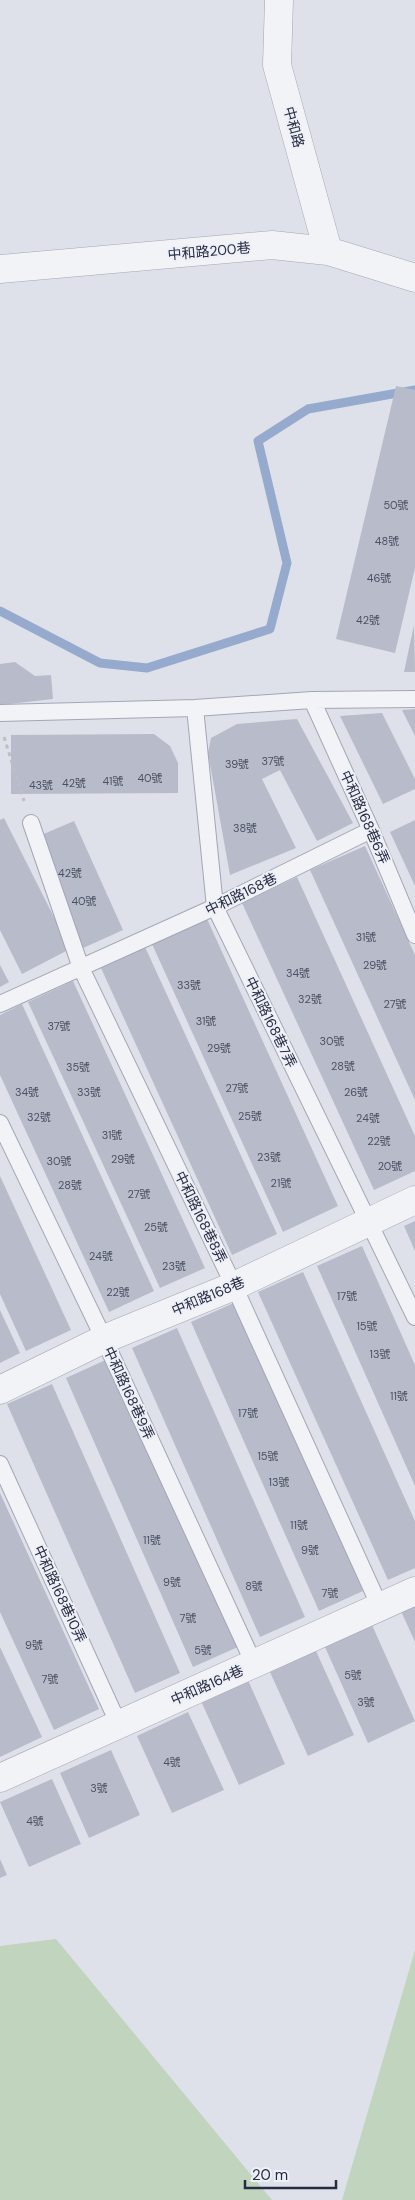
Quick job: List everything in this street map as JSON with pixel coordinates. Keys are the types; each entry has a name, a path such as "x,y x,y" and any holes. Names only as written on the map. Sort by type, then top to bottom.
{"street":[{"name":"中和路","path":"279,0 277,65 328,251"},
{"name":"中和路200巷","path":"0,269 272,245 328,251 415,278"},
{"name":"中和路168巷","path":"0,1390 104,1339 234,1286 415,1200"},
{"name":"中和路164巷","path":"0,1778 415,1591"}],"lane":[{"path":"0,713 195,708 312,700 415,699"},
{"name":"中和路168巷6弄","path":"312,700 371,830 415,935"},
{"name":"中和路168巷7弄","path":"195,708 215,907 415,1317"},
{"name":"中和路168巷8弄","path":"31,823 81,968 234,1286 380,1607"},
{"name":"中和路168巷","path":"0,1004 215,907 371,830"},
{"name":"中和路168巷9弄","path":"0,1123 104,1339 254,1664"},
{"name":"中和路168巷10弄","path":"0,1464 119,1725"}],"path":[{"path":"3,734 31,823"}],"green space":[{"path":"56,1939 272,2200 0,2200 0,1946"},
{"path":"415,1950 415,2200 342,2200"}],"building":[{"path":"396,386 415,390 415,568 395,653 336,639"},
{"path":"414,625 415,672 404,672"},
{"path":"15,662 35,676 51,675 53,699 0,705 0,664"},
{"path":"415,709 415,736 402,710"},
{"path":"382,713 415,779 415,789 383,804 340,716"},
{"path":"297,719 353,823 317,841 280,770 262,779 296,848 230,875 208,753 211,738 237,724"},
{"path":"154,734 170,746 178,763 178,793 11,794 11,735"},
{"path":"4,818 70,949 22,974 0,930 0,820"},
{"path":"415,820 415,886 390,832"},
{"path":"74,821 123,930 81,949 32,839"},
{"path":"365,846 415,955 415,1100 310,870"},
{"path":"297,877 415,1136 415,1171 374,1190 242,903"},
{"path":"207,919 338,1206 283,1232 152,944"},
{"path":"145,947 277,1234 232,1255 101,968"},
{"path":"0,965 9,982 0,987"},
{"path":"73,981 205,1268 160,1288 28,1002"},
{"path":"22,1004 154,1291 109,1312 0,1075 0,1015"},
{"path":"0,1176 71,1330 26,1351 0,1294"},
{"path":"415,1221 415,1251 404,1226"},
{"path":"362,1246 415,1365 415,1486 317,1266"},
{"path":"303,1272 415,1521 415,1568 388,1580 258,1292"},
{"path":"236,1302 363,1591 319,1611 191,1322"},
{"path":"0,1310 20,1353 0,1363"},
{"path":"177,1328 305,1617 260,1637 132,1348"},
{"path":"110,1358 238,1647 193,1667 66,1378"},
{"path":"52,1384 180,1673 135,1693 7,1404"},
{"path":"0,1493 99,1709 54,1730 0,1612"},
{"path":"415,1603 415,1642 400,1609"},
{"path":"372,1625 415,1721 368,1743 325,1647"},
{"path":"0,1647 42,1737 0,1757"},
{"path":"316,1651 354,1735 308,1756 270,1672"},
{"path":"248,1680 285,1764 239,1785 201,1701"},
{"path":"188,1712 224,1790 172,1813 137,1736"},
{"path":"111,1750 140,1815 89,1838 60,1773"},
{"path":"52,1779 81,1844 29,1867 0,1802"},
{"path":"0,1859 7,1875 0,1878"}],"waterway":[{"path":"0,611 100,663 147,668 270,629 287,563 258,441 308,409 415,390"}]}
